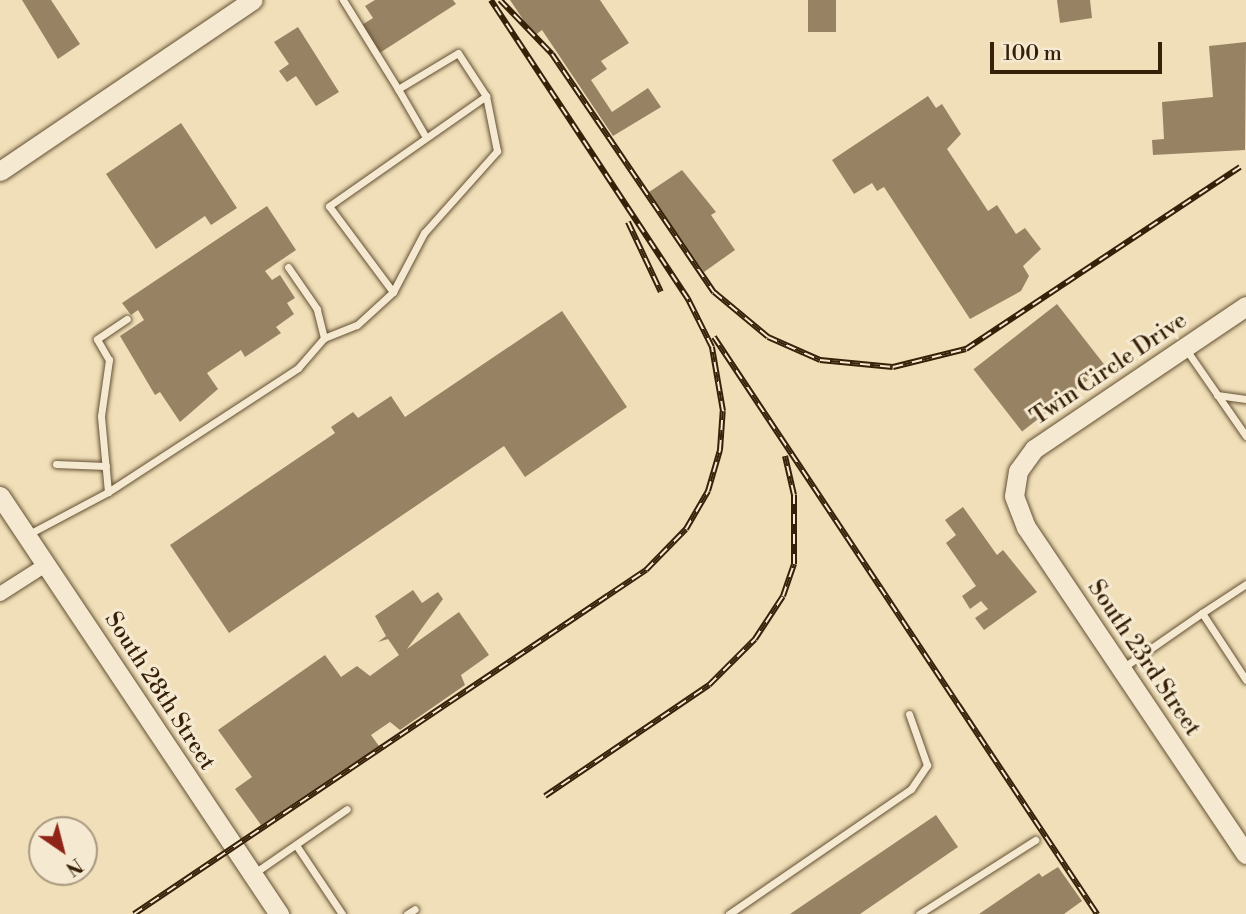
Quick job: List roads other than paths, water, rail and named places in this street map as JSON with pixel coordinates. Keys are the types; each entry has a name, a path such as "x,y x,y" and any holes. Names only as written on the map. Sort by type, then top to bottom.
{"street":[{"path":"0,171 253,0"},
{"name":"Twin Circle Drive","path":"1014,485 1034,449 1246,306"},
{"name":"South 23rd Street","path":"1014,485 1015,505 1026,527 1246,854"},
{"name":"South 28th Street","path":"0,496 279,914"},
{"path":"0,594 47,564"}],"lane":[{"path":"343,0 424,134"},
{"path":"27,535 108,492 298,368 324,338 357,325 393,292 424,233 497,151 486,96 458,53 398,89"},
{"path":"393,292 329,206 424,134 486,96"},
{"path":"288,267 317,309 324,338"},
{"path":"108,492 101,416 110,360 97,339 127,319"},
{"path":"1185,347 1246,436"},
{"path":"1217,395 1246,399"},
{"path":"56,464 106,466"},
{"path":"1122,669 1246,584"},
{"path":"1202,613 1246,680"},
{"path":"729,914 911,789 927,765 909,714"},
{"path":"252,875 347,809"},
{"path":"919,914 1035,841"},
{"path":"296,845 342,914"}],"railway":[{"path":"134,914 646,570 686,529 708,491 720,450 723,411 712,347 688,299 491,0"},
{"path":"500,0 552,54 714,292 768,337 820,360 893,367 966,349 1240,167"},
{"path":"628,222 661,292"},
{"path":"714,337 1097,914"},
{"path":"545,796 709,685 755,639 783,596 794,564 794,495 785,456"}]}
